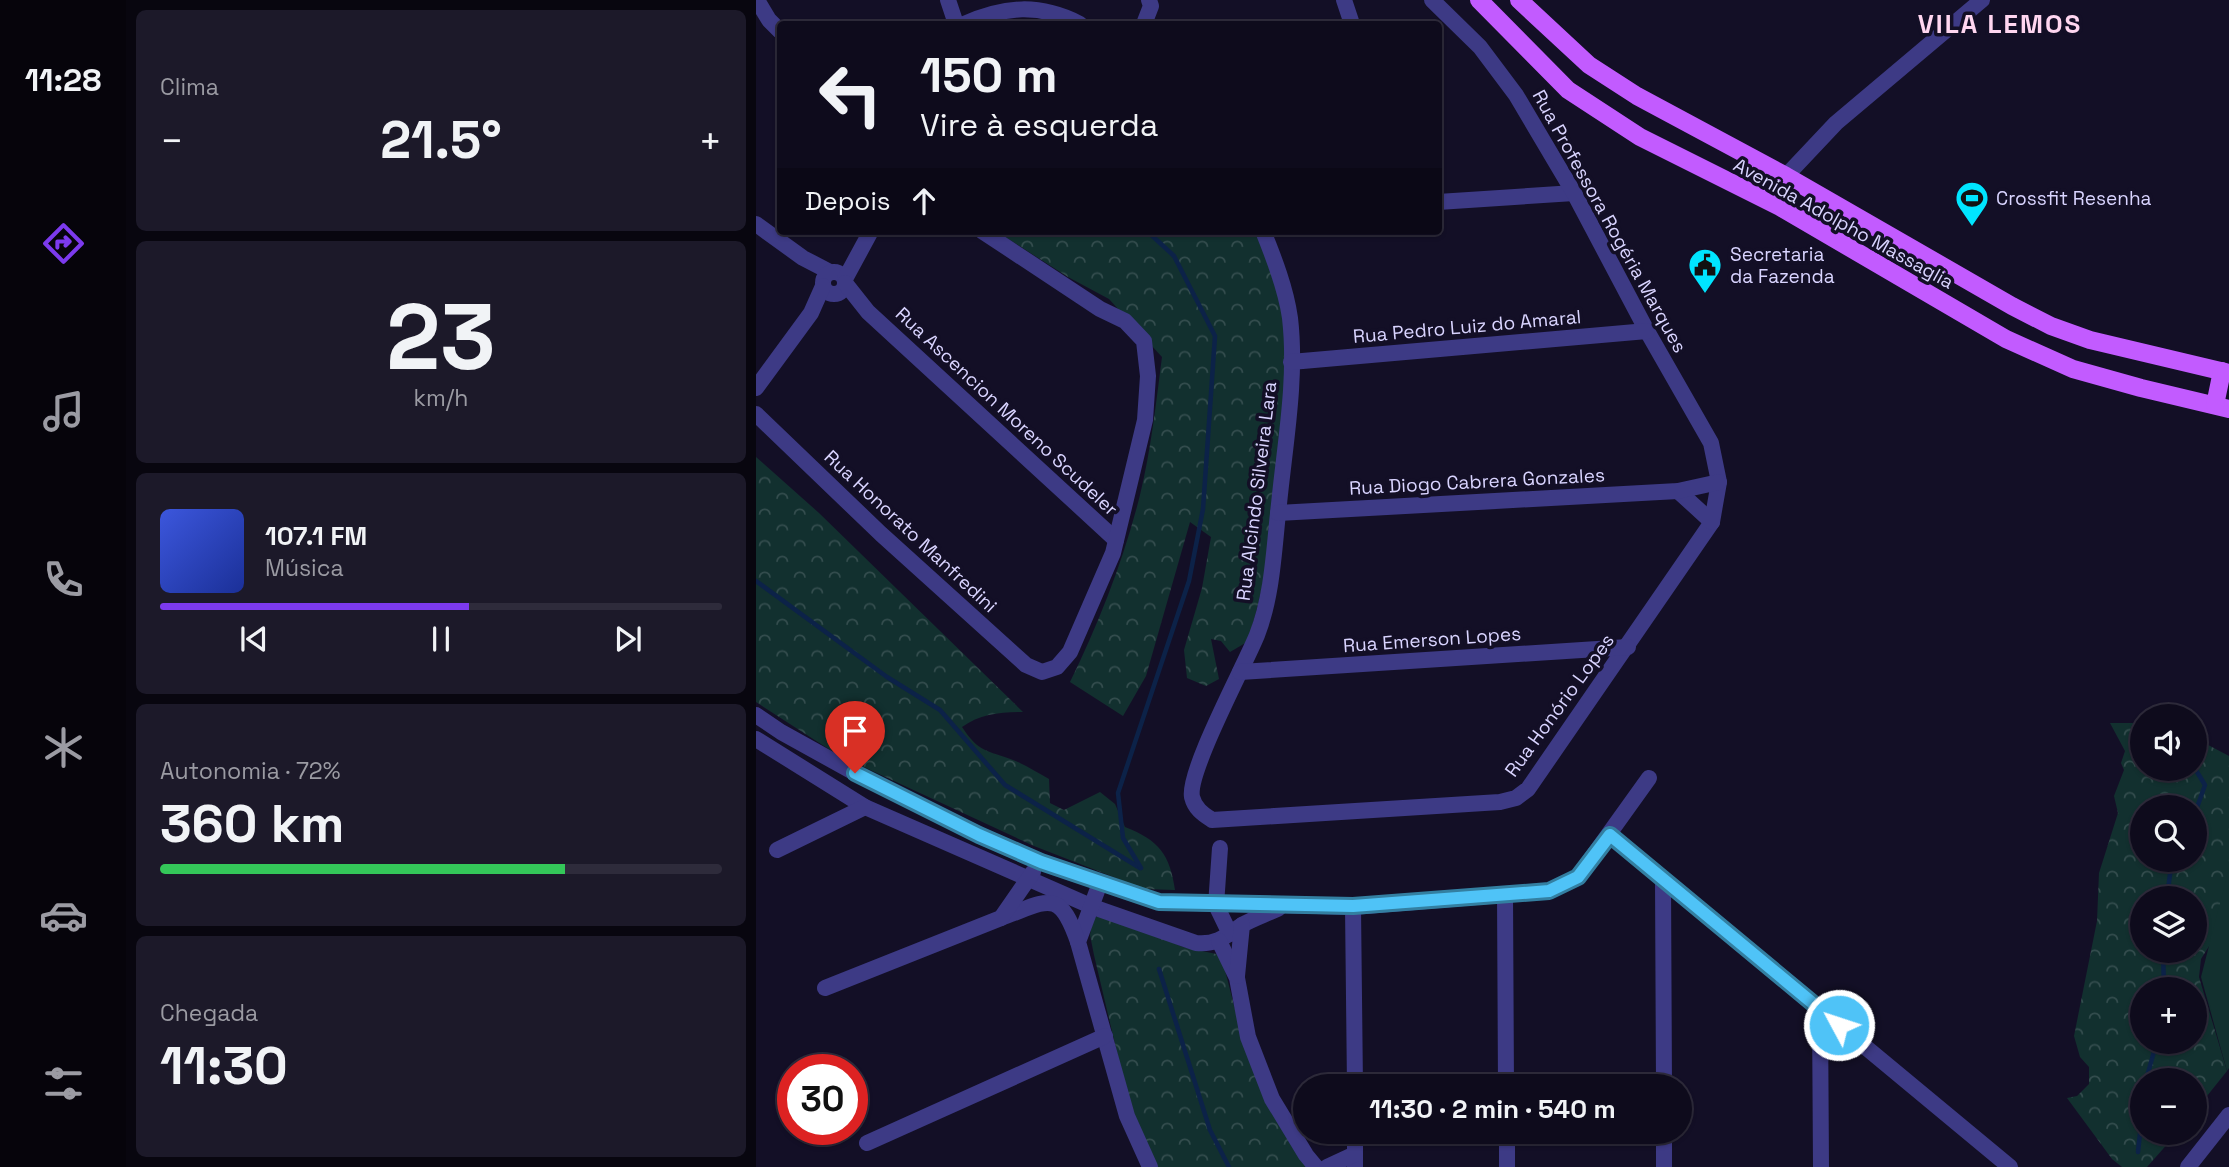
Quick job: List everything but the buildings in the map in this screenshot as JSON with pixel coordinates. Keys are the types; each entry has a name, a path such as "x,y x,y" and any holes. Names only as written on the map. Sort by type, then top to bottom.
{"main road":[{"name":"Avenida Adolpho Massaglia","path":"1479,0 1568,90 1640,137 1780,207 2006,339 2073,369 2222,407"},
{"name":"Avenida Adolpho Massaglia","path":"1519,0 1589,65 1637,96 1786,176 2051,326 2111,346 2225,372"},
{"path":"2222,407 2225,372"}],"street":[{"path":"757,0 777,28"},
{"path":"948,0 955,21"},
{"path":"1145,21 1151,6 1149,0"},
{"path":"1344,0 1351,21"},
{"name":"Rua Professora Rogéria Marques","path":"1432,0 1480,47 1516,95 1574,193 1647,331 1711,443 1719,482"},
{"path":"1780,207 1786,176 1836,122 1982,0"},
{"path":"971,21 987,14 1022,8 1060,14 1074,21"},
{"path":"1442,202 1574,193"},
{"path":"756,224 834,282"},
{"path":"988,235 1100,309 1125,321 1144,341 1148,376 1145,420 1116,540"},
{"name":"Rua Alcindo Silveira Lara","path":"1212,820 1198,810 1192,797 1192,784 1258,632 1270,589 1291,390 1290,317 1273,254 1265,235"},
{"path":"756,388 867,236"},
{"name":"Rua Ascencion Moreno Scudeler","path":"834,282 1116,540"},
{"name":"Rua Pedro Luiz do Amaral","path":"1290,362 1647,331"},
{"name":"Rua Honorato Manfredini","path":"756,414 891,543 1026,665 1042,672 1057,667 1070,652 1113,554 1116,540"},
{"name":"Rua Diogo Cabrera Gonzales","path":"1278,513 1678,491 1719,482"},
{"name":"Rua Honório Lopes","path":"1212,820 1500,802 1516,798 1528,789 1712,522 1719,482"},
{"path":"1678,491 1712,522"},
{"name":"Rua Emerson Lopes","path":"1240,672 1628,647"},
{"path":"756,715 855,773 979,835 1041,862 1159,902 1353,906 1549,891 1578,877 1649,778"},
{"path":"756,739 865,807 1093,907 1196,943 1209,944 1285,906"},
{"path":"777,849 865,807"},
{"path":"1610,835 1819,1009 1991,1160 2010,1167"},
{"path":"1220,848 1216,905 1231,934 1248,1037 1272,1099 1316,1167"},
{"path":"1001,918 1041,862"},
{"path":"1663,880 1664,1074"},
{"path":"1078,942 1100,883"},
{"path":"1505,894 1506,1074"},
{"path":"825,988 1001,918 1047,903 1056,904 1066,911 1078,942 1127,1116 1150,1167"},
{"path":"1353,906 1355,1074"},
{"path":"1231,934 1237,978"},
{"path":"1819,1009 1821,1167"},
{"path":"868,1143 1105,1036"},
{"path":"2189,1167 2229,1115"},
{"path":"2189,1167 2225,1135"},
{"path":"1507,1144 1507,1167"},
{"path":"1664,1144 1664,1167"},
{"path":"1327,1167 1355,1160"}],"green space":[{"path":"1002,235 1259,235 1280,297 1284,318 1285,389 1270,538 1261,591 1247,642 1230,652 1221,641 1211,639 1219,679 1206,686 1187,678 1184,650 1202,588 1211,537 1190,522 1146,676 1123,716 1070,682 1110,590 1134,519 1147,461 1162,357 1109,299 1068,277"},
{"path":"756,457 819,513 1023,712 991,715 962,727 973,742 984,750 1018,762 1049,779 1050,803 1064,810 1100,792 1115,804 1125,827 1146,837 1161,850 1170,867 1175,890 1144,889 1034,846 838,755 756,702"},
{"path":"2110,723 2130,723 2130,781 2207,781 2207,744 2229,756 2229,914 2207,949 2207,886 2130,886 2130,963 2201,963 2199,977 2130,977 2130,1054 2207,1054 2207,1004 2227,1071 2207,1096 2207,1068 2130,1068 2130,1145 2166,1145 2147,1167 2122,1167 2112,1159 2067,1098 2077,1096 2089,1084 2089,1067 2080,1057 2074,1036 2097,921 2099,873 2118,813 2114,796 2124,770 2121,763 2125,751"},
{"path":"2229,868 2227,1071 2207,999 2207,977 2201,977 2205,963 2207,963 2207,954"},
{"path":"1105,914 1183,947 1221,955 1242,1036 1293,1139 1293,1144 1296,1144 1307,1167 1156,1167 1131,1112 1090,935 1093,918"}],"waterway":[{"path":"1141,868 1123,838 1118,793 1189,581 1203,509 1215,336 1174,256 1151,235"},
{"path":"756,581 887,677 940,710 1005,785 1140,868"},
{"path":"2201,795 2205,785 2203,781"},
{"path":"2168,886 2171,872"},
{"path":"2163,963 2164,977"},
{"path":"1159,969 1210,1130 1229,1167"},
{"path":"2149,1068 2153,1054"},
{"path":"2138,1152 2139,1145"}],"place":[{"name":"Crossfit Resenha","path":"1972,228"},
{"name":"Secretaria da Fazenda","path":"1705,295"}],"district":[{"name":"VILA LEMOS","path":"2000,24"}],"route":[{"path":"855,773 979,835 1041,862 1159,902 1353,906 1549,891 1578,877 1610,835 1839,1025"}]}
